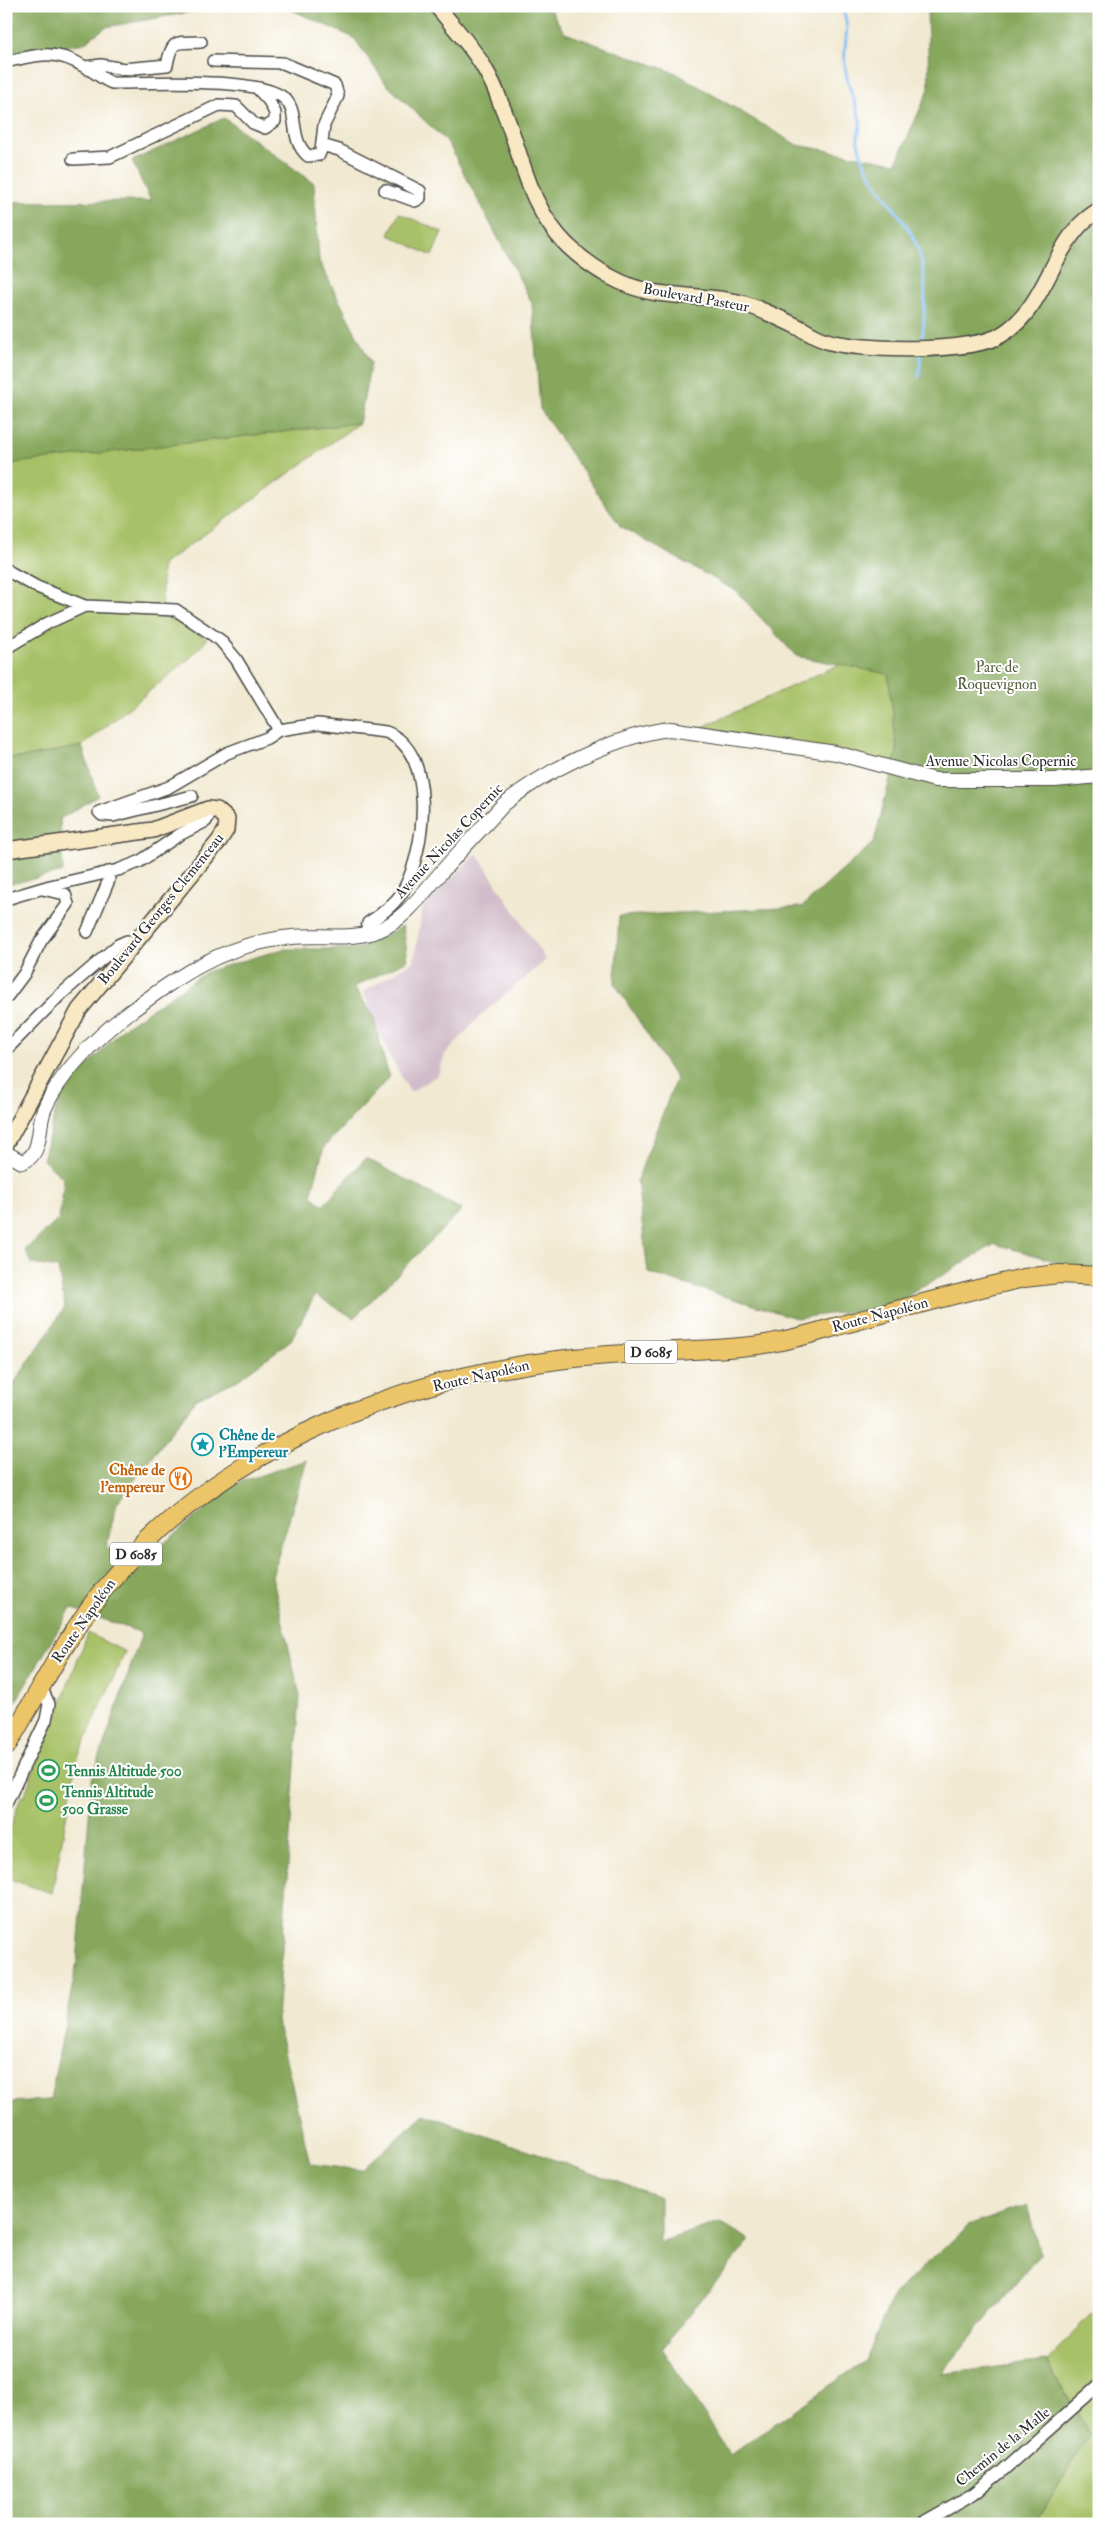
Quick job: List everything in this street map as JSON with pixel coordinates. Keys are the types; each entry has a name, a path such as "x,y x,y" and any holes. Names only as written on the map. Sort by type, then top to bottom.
{"main road":[{"name":"Boulevard Pasteur","path":"438,6 486,70 503,106 533,198 549,224 567,245 599,270 624,284 654,292 741,303 838,345 881,348 981,344 998,338 1017,326 1028,314 1081,224 1099,210"},
{"name":"Boulevard Georges Clemenceau","path":"6,850 153,830 212,808 221,812 226,819 226,830 79,1010 7,1154"},
{"name":"Route Napoléon","path":"6,1747 68,1641 101,1593 144,1545 185,1507 219,1481 252,1460 329,1423 433,1386 537,1363 770,1343 1024,1278 1059,1274 1099,1276"}],"street":[{"path":"86,67 101,65 124,68 167,65 170,48 176,43 201,42"},
{"path":"6,62 49,53 67,58 86,67 100,78 112,83 238,84 273,92 286,100 292,109 295,134 302,152 308,156 314,157 319,155 324,125 338,96 335,85 282,63 213,61"},
{"path":"73,159 110,157 219,105 236,106 253,123 264,128 275,120 275,113 257,88"},
{"path":"322,145 339,150 420,191 420,198 415,201 385,190"},
{"path":"6,570 37,588 85,606 176,610 220,640 236,659 279,730"},
{"path":"6,648 48,623 85,606"},
{"path":"192,796 113,816 102,815 99,812 169,787 227,753 267,738 279,730 318,724 386,732 396,736 407,745 415,760 420,780 423,825 417,860 404,890 379,916 368,923 366,934"},
{"name":"Avenue Nicolas Copernic","path":"7,1154 22,1162 28,1160 34,1154 43,1112 50,1097 108,1028 203,964 235,948 266,940 366,934 390,924 404,913 503,805 519,791 546,775 609,746 654,730 670,729 836,753 935,780 1055,780 1099,776"},
{"path":"6,899 139,862 179,835 206,822 212,808"},
{"path":"87,932 109,880 108,872"},
{"path":"6,998 24,974 41,941 68,904 65,894 42,889"},
{"path":"6,1050 59,996 118,945 127,941 132,944"},
{"path":"6,1804 46,1720 49,1704 41,1687"},
{"name":"Chemin de la Malle","path":"920,2524 973,2494 1002,2472 1099,2385"}],"shaded area":[{"path":"477,854 546,960 480,1016 445,1055 438,1075 410,1092 389,1055 363,992 414,961 423,905"}],"green space":[{"path":"6,6 225,6 106,27 84,43 6,58"},
{"name":"Parc de Roquevignon","path":"283,6 548,6 565,33 676,73 797,145 896,163 929,89 927,6 1099,6 1099,1274 995,1244 889,1307 796,1318 648,1273 637,1180 676,1079 615,984 619,916 802,907 874,842 897,751 888,674 796,656 736,591 621,527 540,409 532,303 448,143 386,84 354,38"},
{"path":"224,118 314,183 319,261 371,363 359,423 6,464 6,202 151,201 132,161"},
{"path":"399,213 442,232 432,256 389,235"},
{"path":"359,423 162,565 162,615 208,639 189,659 82,746 20,758 6,757 6,464"},
{"path":"864,573 928,775 696,730 882,645"},
{"path":"82,746 98,796 60,819 63,872 6,885 6,757 20,758"},
{"path":"403,926 408,960 354,987 373,1015 389,1078 324,1147 311,1195 323,1205 366,1158 462,1210 354,1318 315,1295 291,1340 238,1380 197,1398 117,1503 106,1548 151,1554 237,1483 307,1460 272,1576 300,1696 277,2020 310,2164 362,2170 424,2114 660,2197 660,2242 720,2222 750,2240 662,2348 730,2455 865,2361 893,2295 968,2226 1027,2205 1040,2254 941,2374 1046,2361 1090,2434 1035,2524 6,2524 6,2102 50,2100 77,1962 92,1779 142,1633 71,1608 6,1718 6,1386 11,1388 65,1307 58,1268 31,1264 25,1250 59,1219 64,1179 43,1160 59,1097 122,1029 208,971 283,949 358,949"},
{"name":"Tennis Altitude 500 Grasse","path":"88,1633 125,1652 77,1759 52,1893 6,1878 6,1842 21,1796 24,1797 44,1741 46,1742"},
{"path":"1099,2307 1099,2524 1035,2524 1090,2434 1046,2361"}],"waterway":[{"path":"841,6 847,29 844,57 846,72 860,120 858,139 861,155 880,189 911,233 921,259 925,287 922,344"},
{"path":"919,377 921,353"}],"place":[{"name":"Chêne de l'Empereur","path":"203,1444"},
{"name":"Chêne de l'empereur","path":"181,1479"},
{"name":"Tennis Altitude 500","path":"49,1771"},
{"name":"Tennis Altitude 500 Grasse","path":"46,1801"}]}
